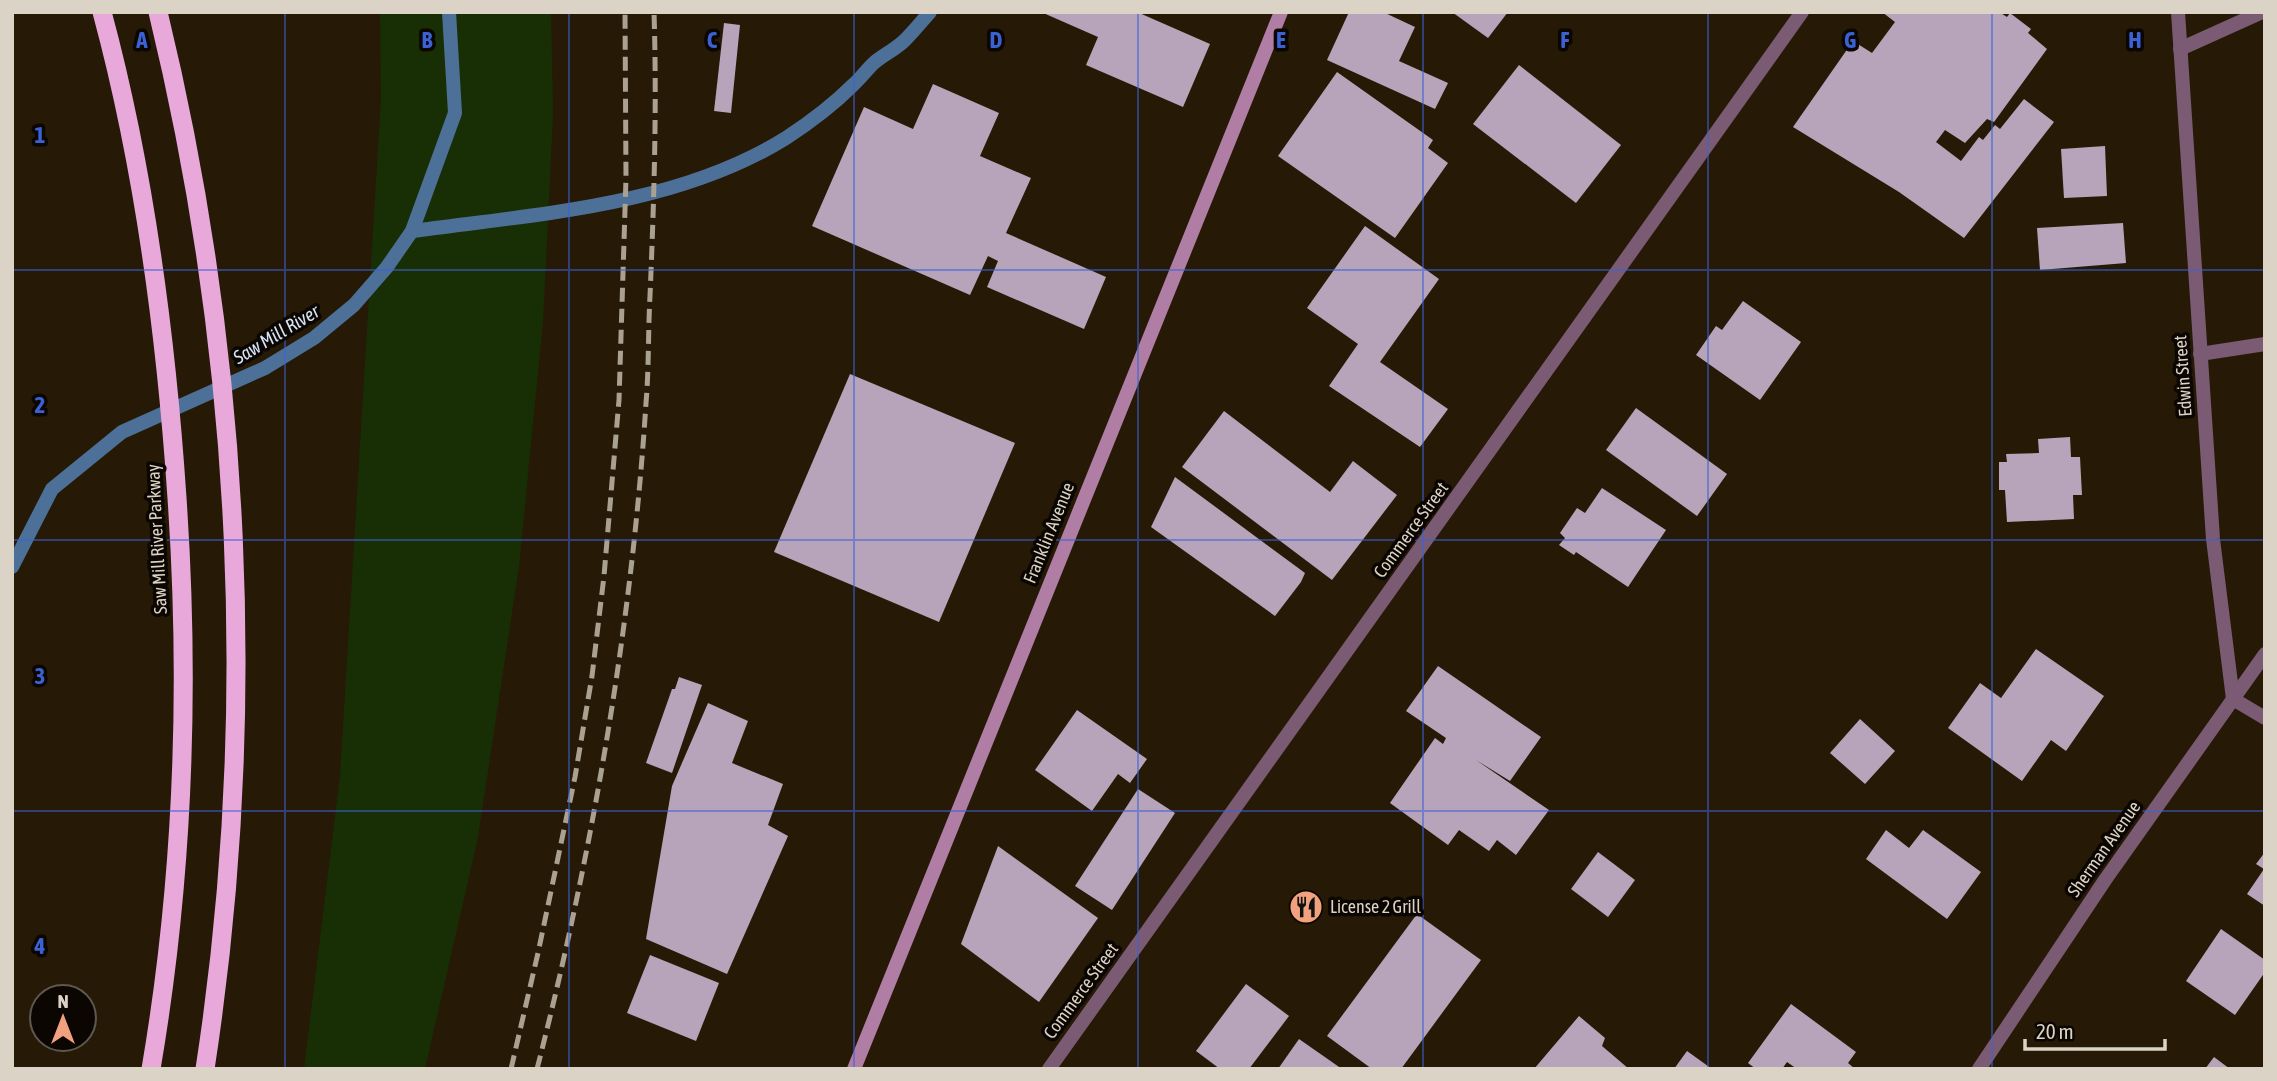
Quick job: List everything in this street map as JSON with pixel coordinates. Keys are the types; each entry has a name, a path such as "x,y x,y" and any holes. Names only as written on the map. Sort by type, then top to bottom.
{"highway":[{"name":"Saw Mill River Parkway","path":"102,12 130,130 146,214 172,421 181,550 183,638 179,789 165,975 151,1069"},
{"path":"158,12 204,236 229,456 235,579 235,751 224,921 205,1069"}],"main road":[{"name":"Franklin Avenue","path":"854,1069 1281,12"}],"street":[{"name":"Commerce Street","path":"1051,1068 1802,12"},
{"name":"Edwin Street","path":"2178,12 2213,539 2233,699"},
{"path":"2180,49 2262,12"},
{"path":"2200,354 2265,344"},
{"name":"Sherman Avenue","path":"1979,1069 2105,880 2265,654"},
{"path":"2233,699 2265,718"}],"green space":[{"path":"380,12 551,12 553,115 543,322 519,566 478,837 425,1069 304,1069 340,776 381,99"}],"building":[{"path":"1041,12 1137,12 1210,44 1183,107 1086,65 1098,37"},
{"path":"1349,12 1383,12 1415,27 1399,61 1448,83 1435,109 1327,60"},
{"path":"1452,12 1508,12 1488,38"},
{"path":"1882,12 1999,12 2007,17 2010,13 2031,29 2028,33 2047,49 1994,122 1987,119 1965,143 1945,130 1936,142 1961,161 1979,137 1983,140 1995,125 2000,129 2024,99 2054,122 1964,238 1899,192 1793,127 1853,41 1872,53 1895,22"},
{"path":"724,23 740,25 731,113 714,111"},
{"path":"1519,65 1621,145 1576,203 1473,124"},
{"path":"1337,72 1433,140 1428,148 1448,163 1395,238 1278,156"},
{"path":"933,84 999,113 980,156 1031,178 1006,233 1106,277 1084,329 987,287 998,261 988,256 970,295 812,226 864,107 913,129"},
{"path":"2105,146 2107,196 2064,198 2061,149"},
{"path":"2123,223 2126,263 2040,270 2037,228"},
{"path":"1365,226 1439,279 1380,362 1448,409 1420,447 1329,386 1358,344 1307,308"},
{"path":"1743,301 1801,342 1760,400 1696,355 1716,326 1722,330"},
{"path":"850,374 1015,443 939,622 774,552"},
{"path":"1636,408 1727,474 1697,516 1606,450"},
{"path":"1224,411 1330,492 1353,461 1397,495 1332,580 1182,467"},
{"path":"2070,437 2071,457 2080,457 2082,495 2073,495 2074,519 2007,522 2005,490 1999,490 1999,462 2007,462 2006,454 2039,453 2038,439"},
{"path":"1175,477 1305,573 1275,616 1151,527"},
{"path":"1602,488 1666,530 1628,587 1576,552 1574,555 1559,545 1565,538 1560,533 1577,508 1585,513"},
{"path":"2036,649 2104,696 2066,751 2051,740 2022,781 1948,728 1980,683 2001,698"},
{"path":"1438,666 1541,737 1510,781 1476,760 1549,810 1516,855 1497,840 1489,851 1459,830 1448,845 1390,803 1435,738 1443,744 1446,738 1406,711"},
{"path":"679,677 702,685 672,773 646,763 672,689 675,689"},
{"path":"708,703 748,721 732,763 783,784 768,825 788,836 727,974 646,939 672,786"},
{"path":"1077,710 1147,759 1130,783 1118,774 1092,811 1035,770"},
{"path":"1860,719 1895,751 1865,784 1830,753"},
{"path":"1138,789 1175,813 1112,910 1075,886"},
{"path":"1886,830 1909,848 1923,830 1981,872 1947,919 1866,859"},
{"path":"998,846 1098,918 1039,1002 961,944"},
{"path":"1598,852 1635,880 1608,917 1571,889"},
{"path":"2265,852 2265,906 2247,894 2264,869 2256,864"},
{"path":"1417,914 1481,960 1401,1069 1372,1069 1327,1036"},
{"path":"2221,929 2265,960 2265,972 2235,1015 2186,981"},
{"path":"650,955 719,983 696,1041 627,1013"},
{"path":"1246,984 1289,1016 1249,1069 1220,1069 1196,1051"},
{"path":"1791,1004 1856,1052 1848,1063 1855,1069 1797,1069 1787,1062 1782,1069 1756,1069 1748,1063"},
{"path":"1579,1016 1605,1038 1602,1046 1629,1069 1534,1069"},
{"path":"1299,1039 1342,1069 1278,1069"},
{"path":"1687,1051 1712,1069 1674,1069"},
{"path":"2214,1057 2230,1069 2205,1069"}],"waterway":[{"name":"Saw Mill River","path":"12,567 52,489 122,432 265,368 314,338 354,305 387,267 412,231 455,113 449,12"},
{"path":"412,231 605,204 699,179 744,161 786,138 821,113 875,62 905,40 930,12"}],"railway":[{"path":"511,1069 575,777 592,676 604,576 619,400 626,178 625,12"},
{"path":"537,1069 592,823 631,570 648,377 655,154 654,12"}],"place":[{"name":"License 2 Grill","path":"1306,907"}]}
